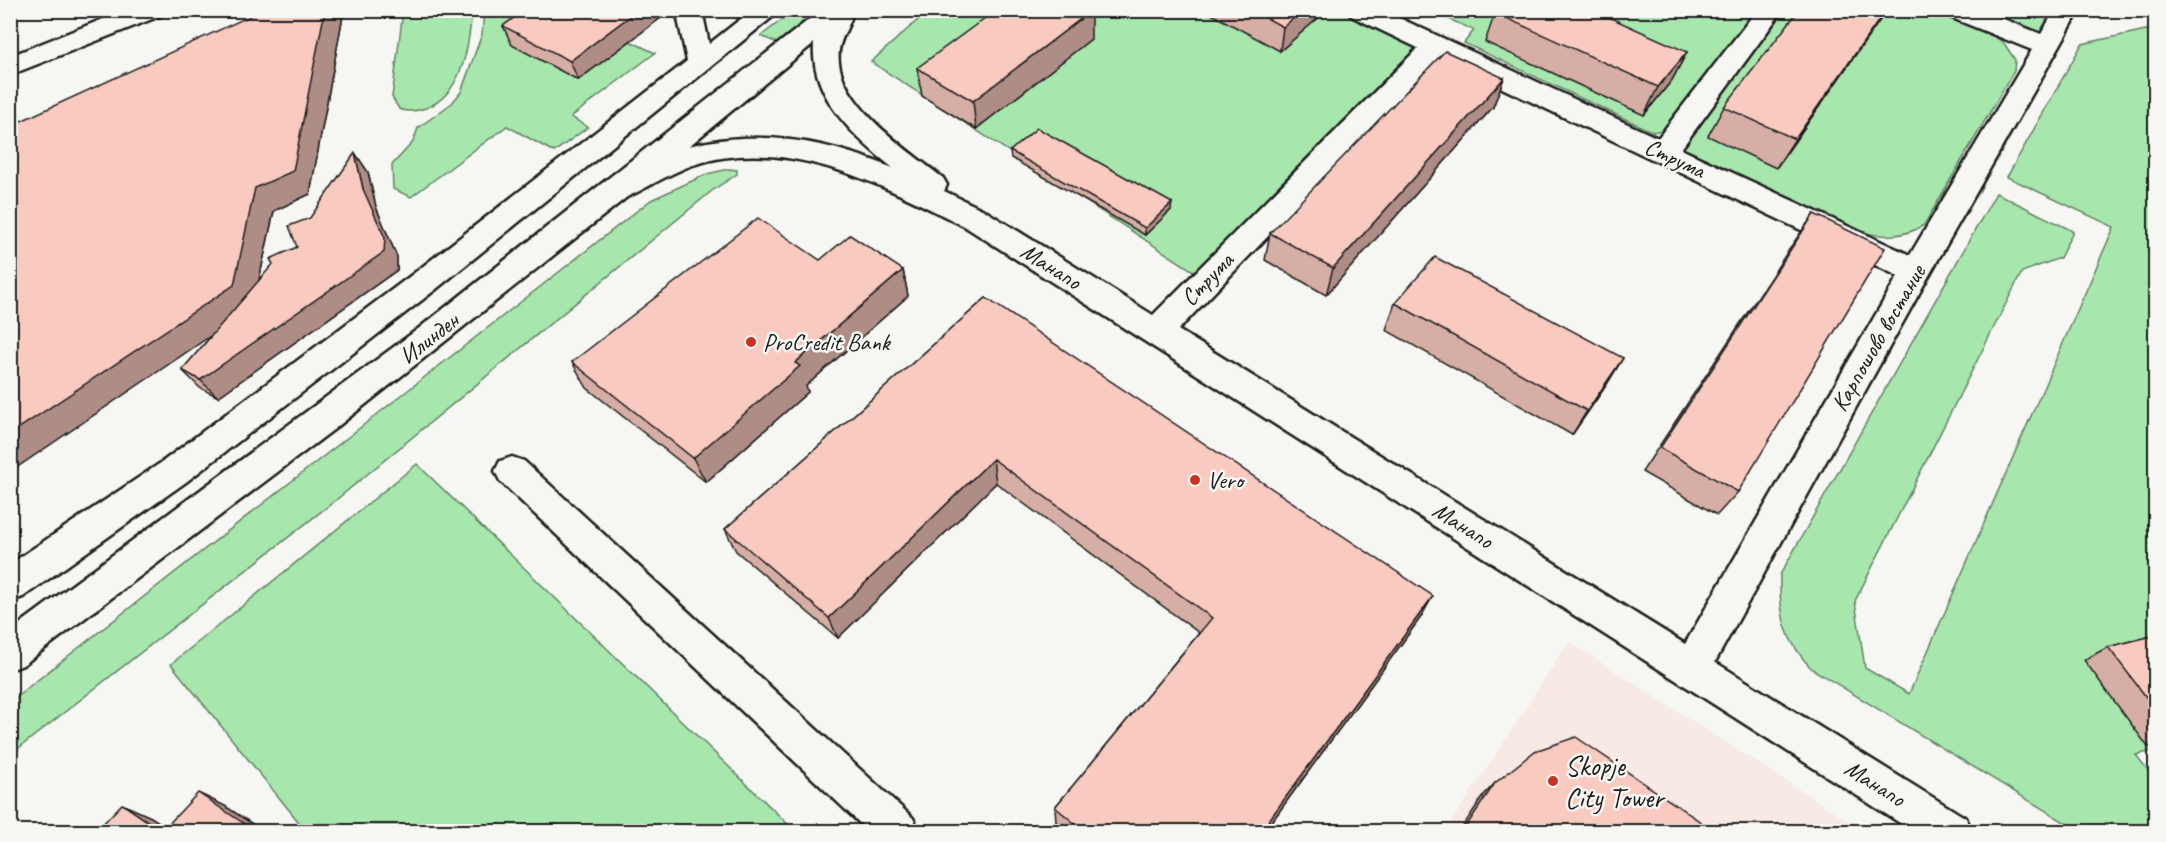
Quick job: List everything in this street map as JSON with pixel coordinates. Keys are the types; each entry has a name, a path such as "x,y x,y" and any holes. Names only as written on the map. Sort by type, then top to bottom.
{"street":[{"path":"10,66 151,10"},
{"path":"689,10 701,64"},
{"name":"Илинден","path":"10,585 174,472 424,282 769,10"},
{"name":"Илинден","path":"10,653 321,423 618,189 840,10"},
{"name":"Манапо","path":"840,10 831,26 824,51 827,77 836,93 885,144 974,218"},
{"name":"Струма","path":"1360,10 1916,271"},
{"path":"1663,152 1771,10"},
{"path":"1956,10 2047,46"},
{"name":"Карпошово востание","path":"1692,668 1916,271 2068,10"},
{"name":"Струма","path":"1156,332 1435,46"},
{"name":"Манапо","path":"618,189 669,163 693,155 736,146 783,146 825,154 871,170 974,218 1952,831"},
{"path":"512,471 899,831"}],"shaded area":[{"path":"1569,642 1864,831 1445,832"}],"green space":[{"path":"929,10 1357,11 1435,46 1207,280 871,62"},
{"path":"1742,10 1755,16 1668,129 1653,132 1464,43 1474,30 1430,11"},
{"path":"403,11 472,11 466,53 456,80 438,101 426,108 412,111 399,109 392,97"},
{"path":"484,11 530,11 630,41 655,53 571,117 588,127 554,152 507,126 411,197 393,189 392,165 413,142 418,128 452,103 461,92 482,34"},
{"path":"793,11 819,11 779,44 761,36"},
{"path":"1785,11 1939,11 1980,27 2004,43 2015,60 2014,71 1924,225 1910,232 1895,235 1864,233 1678,147"},
{"path":"1956,11 2068,11 2047,46"},
{"path":"2155,28 2156,750 2136,755 2155,779 2155,831 2079,831 1812,669 1795,648 1785,626 1782,614 1780,575 1996,193 2073,231 2060,258 2022,272 1855,601 1865,668 1909,694 2114,227 2007,177 2082,44"},
{"path":"729,169 737,170 737,174 713,190 336,500 11,754 11,703 26,689 651,200 707,174"},
{"path":"417,464 795,831 306,831 171,664"}],"building":[{"path":"263,10 325,10 293,171 255,188 234,285 10,434 10,126"},
{"path":"525,10 638,10 570,61 503,26"},
{"path":"996,10 1091,11 973,101 917,68"},
{"path":"1252,10 1303,10 1283,27"},
{"path":"1497,10 1593,10 1687,52 1658,87 1495,13"},
{"path":"1799,10 1886,10 1795,139 1724,107"},
{"path":"1445,51 1504,78 1333,268 1270,233"},
{"path":"1037,128 1172,203 1145,228 1010,151"},
{"path":"355,153 363,189 385,238 384,252 200,380 182,370 273,264 270,259 297,247 289,226 310,218"},
{"path":"1814,214 1885,248 1738,492 1660,448"},
{"name":"ProCredit Bank","path":"758,218 820,260 850,235 903,270 795,363 800,366 693,458 572,362"},
{"path":"1435,257 1623,358 1587,411 1395,303"},
{"path":"986,298 1433,596 1261,831 1084,831 1055,807 1212,618 993,459 829,618 725,529"},
{"path":"2156,635 2156,710 2108,647"},
{"name":"Skopje City Tower","path":"1576,737 1714,831 1463,831 1495,783 1535,751"},
{"path":"198,793 246,825 240,831 162,831"},
{"path":"122,804 162,831 96,831"}],"place":[{"name":"ProCredit Bank","path":"751,342"},
{"name":"Vero","path":"1195,480"},
{"name":"Skopje City Tower","path":"1553,781"}]}
